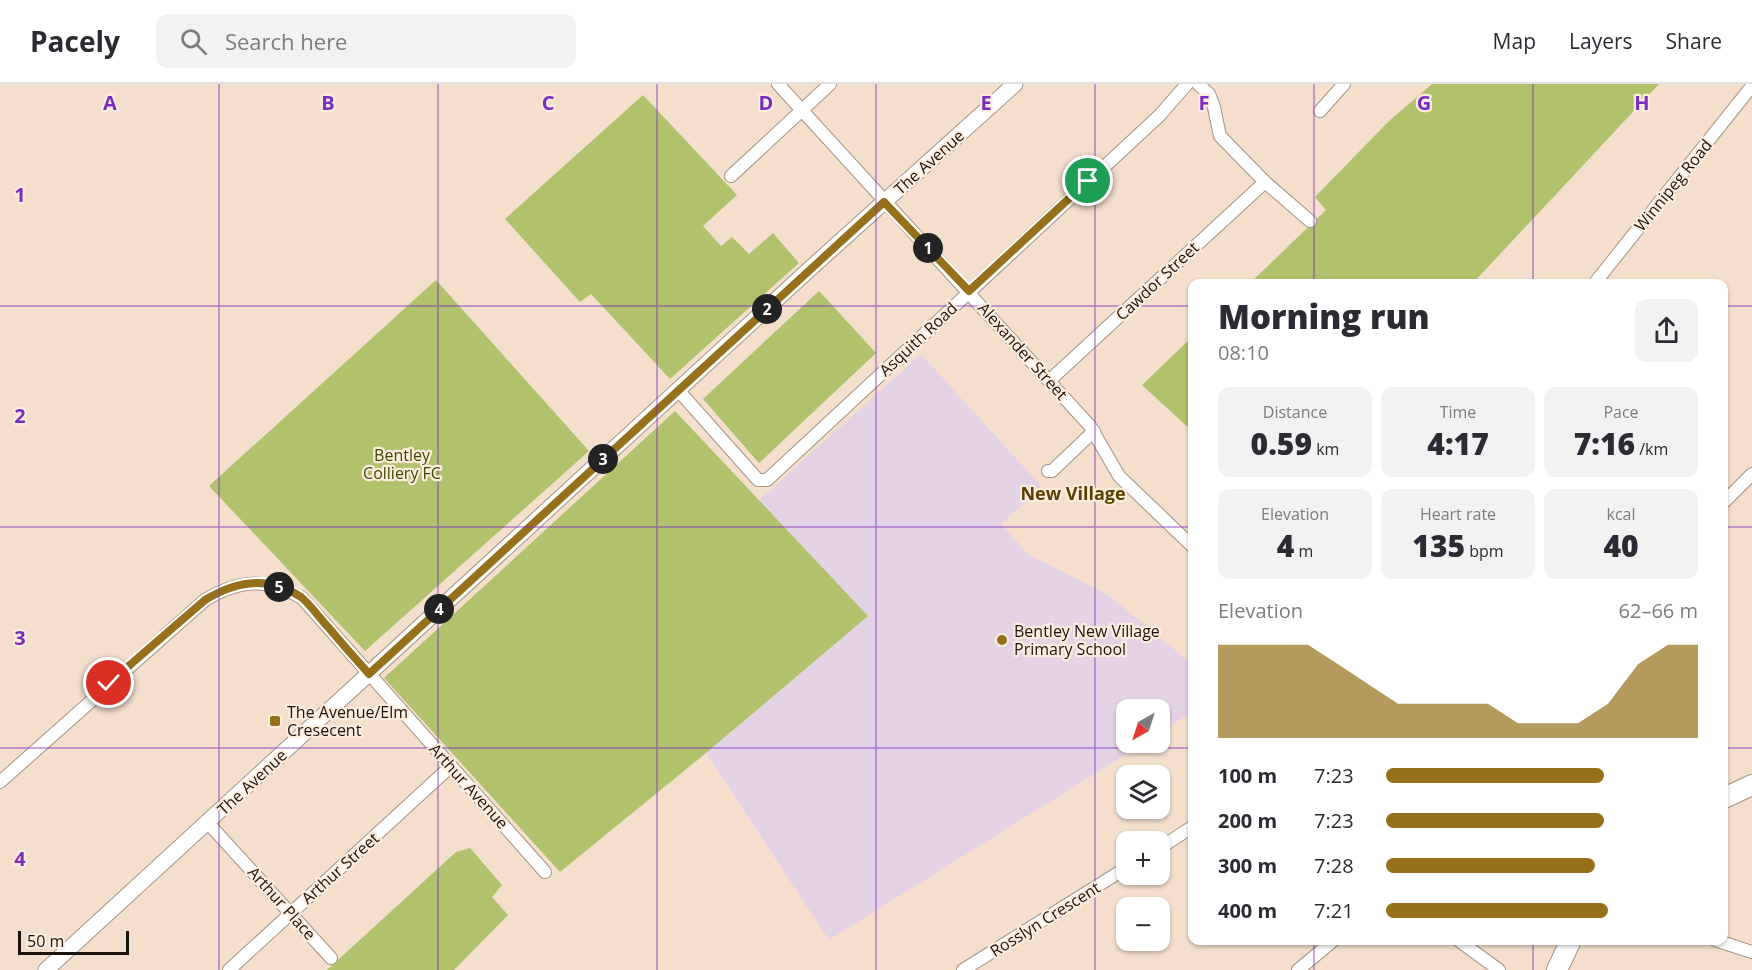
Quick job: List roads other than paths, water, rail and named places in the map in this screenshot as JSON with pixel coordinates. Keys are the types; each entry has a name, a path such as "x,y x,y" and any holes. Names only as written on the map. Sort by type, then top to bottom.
{"highway":[{"path":"1728,796 1752,785"},
{"path":"1557,970 1568,945"}],"street":[{"name":"Alexander Street","path":"778,84 1050,380 1095,432 1119,476 1188,542"},
{"path":"731,176 830,84"},
{"name":"The Avenue","path":"46,970 1015,84"},
{"name":"Asquith Road","path":"678,390 758,480 767,480 1160,115 1187,84"},
{"path":"1198,84 1209,94 1220,136 1265,183 1310,221"},
{"path":"1320,111 1344,84"},
{"name":"Winnipeg Road","path":"1598,279 1752,86"},
{"name":"Cawdor Street","path":"1050,380 1265,183"},
{"path":"1048,471 1052,471 1095,432"},
{"path":"1728,498 1752,474"},
{"name":"Arthur Avenue","path":"0,782 205,600 237,584 272,585 302,598 545,872"},
{"name":"Arthur Street","path":"229,970 451,766"},
{"name":"Arthur Place","path":"208,823 331,958"},
{"path":"1170,841 1188,830"},
{"name":"Rosslyn Crescent","path":"963,970 1116,874"},
{"path":"1728,944 1752,952"},
{"path":"1298,970 1319,945"},
{"path":"1465,945 1499,970"}],"place":[{"name":"Bentley New Village Primary School","path":"1002,640"},
{"name":"The Avenue/Elm Cresecent","path":"275,721"}],"district":[{"name":"New Village","path":"1073,494"}],"park label":[{"name":"Bentley Colliery FC","path":"402,464"}]}
